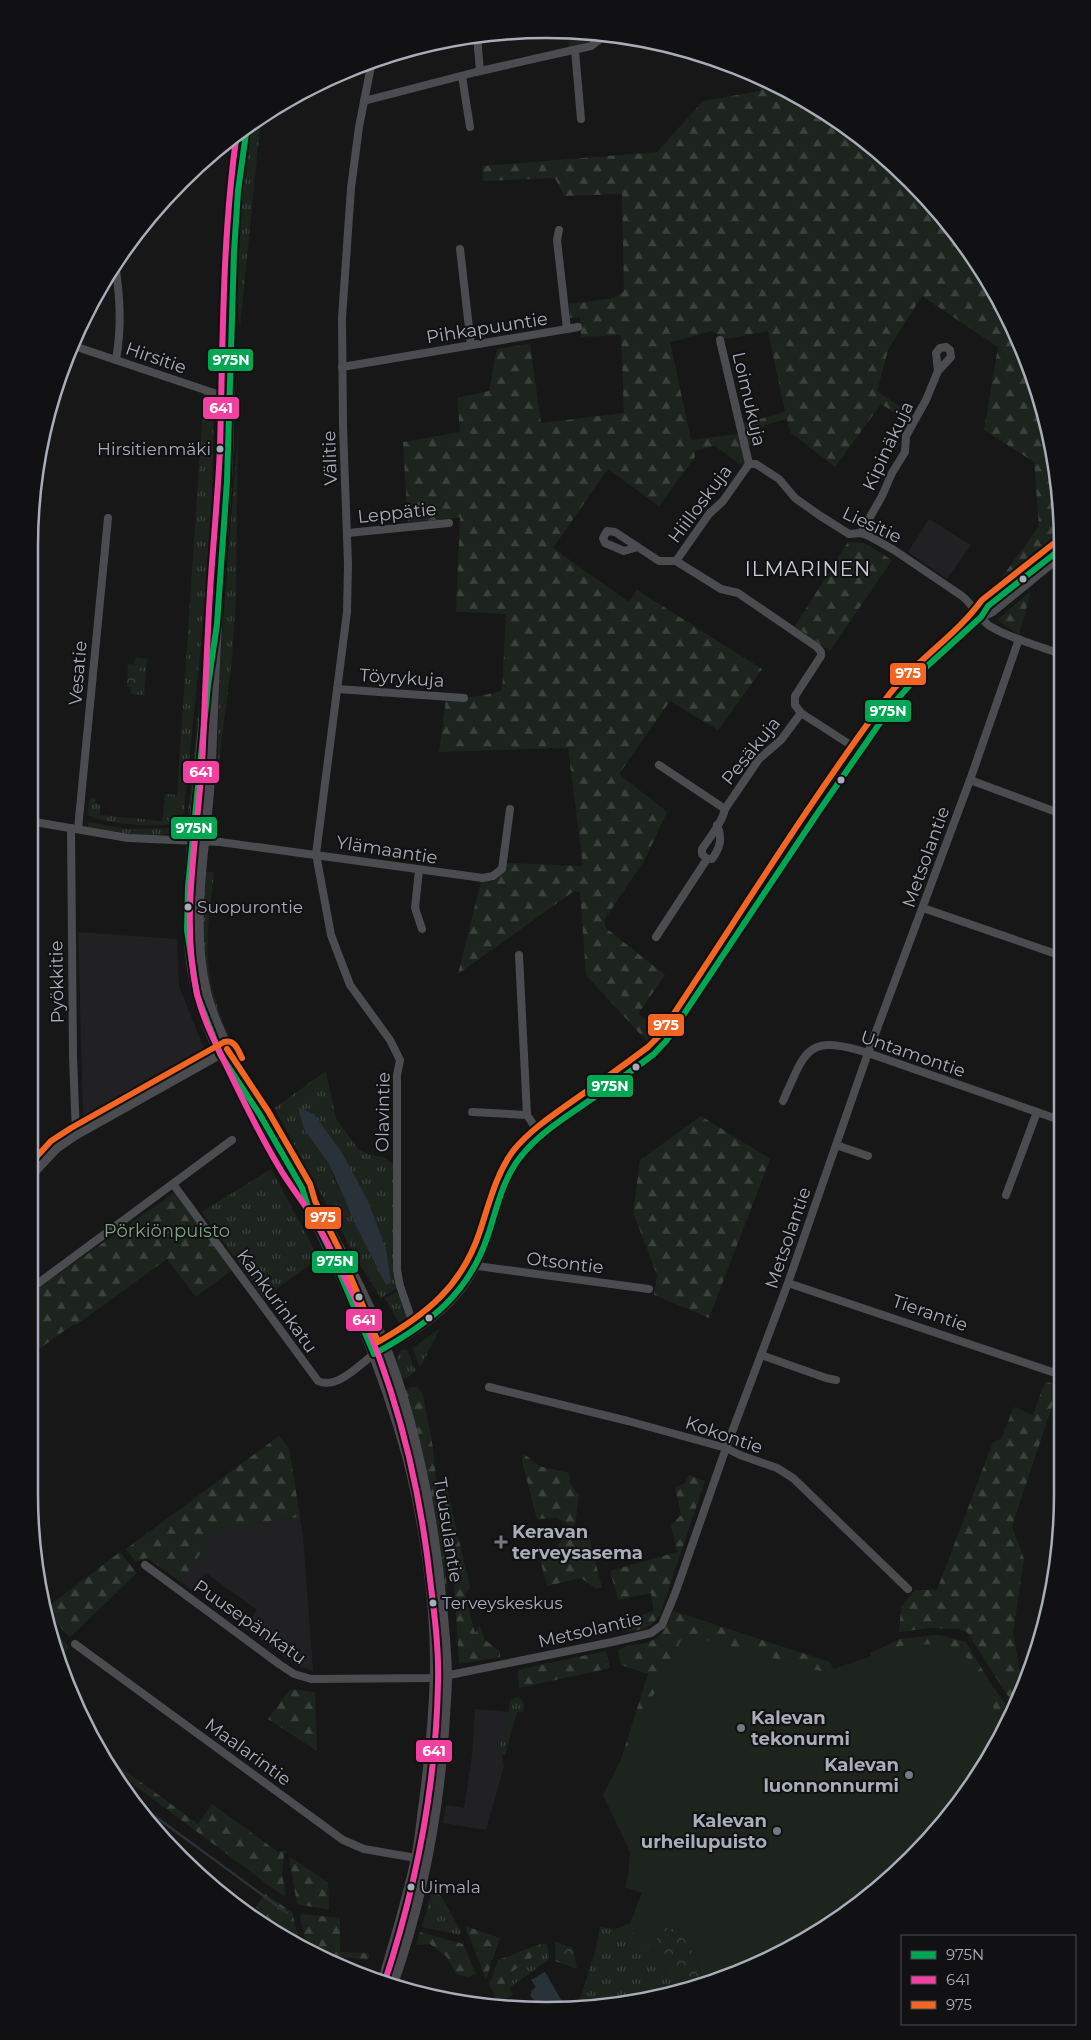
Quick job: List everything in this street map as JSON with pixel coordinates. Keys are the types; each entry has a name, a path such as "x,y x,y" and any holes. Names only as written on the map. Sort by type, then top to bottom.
{"main road":[{"name":"Tuusulantie","path":"246,135 236,208 227,481 217,624 210,785 200,888 200,953 206,993 232,1075 260,1115 302,1188 313,1201 365,1297 386,1347 416,1442 427,1493 443,1610 447,1676 441,1766 436,1813 412,1922 394,1979"},
{"name":"Tuusulantie","path":"217,624 208,685 187,905 190,955 197,995 224,1052"},
{"name":"Tuusulantie","path":"302,1188 307,1204 330,1250 374,1354 401,1435 424,1540 431,1601 435,1678 426,1788 416,1858 407,1898 384,1977"}],"street":[{"path":"364,101 480,71 592,46 598,41"},
{"path":"477,42 480,71"},
{"path":"575,50 581,119"},
{"name":"Välitie","path":"316,854 347,612 348,533 341,334 347,223 358,127 371,68"},
{"path":"462,76 470,127"},
{"name":"Pihkapuuntie","path":"342,366 567,329 557,240 559,230"},
{"path":"460,249 471,345"},
{"path":"116,360 121,335 120,298 117,274"},
{"path":"567,329 578,327"},
{"name":"Loimukuja","path":"720,340 749,464"},
{"name":"Hirsitie","path":"78,347 229,396"},
{"name":"Kipinäkuja","path":"861,532 905,452 906,436 926,400 938,371"},
{"name":"Liesitie","path":"749,464 756,464 779,479 796,498 849,534 861,532 894,550 962,596 970,603 986,624 1019,639 1054,652"},
{"name":"Hiilloskuja","path":"676,561 709,514 723,501 749,464"},
{"name":"Vesatie","path":"75,829 108,518"},
{"name":"Leppätie","path":"348,533 448,523"},
{"path":"638,547 659,561 676,561 721,589 738,593 817,647 821,652 821,656 795,696 795,705 801,713 860,751"},
{"path":"374,1354 415,1329 453,1301 477,1266 503,1190 515,1164 526,1150 541,1136 654,1054 666,1041 893,704 924,669 981,617 988,606 1054,554"},
{"path":"981,617 992,612 1054,561"},
{"name":"Metsolantie","path":"435,1678 612,1642 657,1630 662,1625 788,1283 868,1053 970,780 1019,639"},
{"name":"Töyrykuja","path":"337,689 464,698"},
{"name":"Pesäkuja","path":"707,859 702,854 702,849 723,817 725,809 759,759 781,740 801,713"},
{"name":"Pesäkuja","path":"659,765 725,809"},
{"path":"970,780 1054,811"},
{"name":"Ylämaantie","path":"205,842 316,854 483,878 493,876 502,869 510,810"},
{"path":"38,822 128,838 205,842"},
{"path":"656,937 707,859 712,858 720,848 720,832 717,825"},
{"name":"Pyökkitie","path":"75,829 73,1057 76,1135"},
{"name":"Olavintie","path":"316,854 331,935 350,985 390,1040 400,1060 397,1075 398,1270 400,1286 415,1329"},
{"path":"419,870 415,908 422,929"},
{"path":"923,908 1054,953"},
{"path":"519,955 527,1115 541,1136"},
{"name":"Untamontie","path":"783,1101 801,1060 812,1049 827,1044 868,1053 1054,1118"},
{"path":"38,1168 57,1148 76,1135 224,1052"},
{"path":"472,1112 527,1115"},
{"path":"1006,1196 1037,1112"},
{"path":"38,1283 232,1140"},
{"path":"836,1145 868,1156"},
{"name":"Kankurinkatu","path":"173,1184 318,1381 327,1384 340,1380 374,1354"},
{"name":"Otsontie","path":"477,1266 650,1289"},
{"name":"Tierantie","path":"788,1283 1054,1372"},
{"path":"761,1355 836,1380"},
{"name":"Kokontie","path":"489,1386 726,1448 777,1468 792,1478 908,1588"},
{"name":"Puusepänkatu","path":"145,1565 279,1664 304,1678 318,1680 435,1678"},
{"name":"Maalarintie","path":"75,1644 343,1840 364,1848 416,1858"}],"shaded area":[{"path":"929,519 971,545 947,579 908,552"},
{"path":"78,932 177,939 179,986 205,1051 83,1116"},
{"path":"298,1107 314,1114 342,1153 368,1201 386,1249 391,1282 386,1285 357,1228 329,1164 304,1129"},
{"path":"300,1517 313,1671 296,1665 244,1628 257,1610 206,1573 193,1591 181,1582 218,1528"},
{"path":"475,1709 509,1712 506,1736 499,1753 502,1754 504,1766 486,1830 443,1823 446,1805 464,1808 472,1755"},
{"path":"545,1972 562,2002 536,2002 530,1996 532,1990 536,1987 531,1980"}],"green space":[{"path":"568,39 593,40 569,47"},
{"path":"759,85 800,106 855,142 905,186 949,236 968,263 1001,321 1027,382 1044,446 1049,479 1054,543 992,591 1039,526 1034,462 984,430 998,347 922,296 888,350 877,391 914,416 910,422 881,404 835,467 790,432 787,419 764,425 747,449 742,424 785,412 768,331 726,339 712,331 670,342 691,440 738,434 746,463 744,467 715,446 694,451 695,457 659,506 608,469 553,548 629,602 637,590 762,669 718,730 670,701 619,774 667,812 645,859 604,920 606,928 665,975 638,1014 664,1032 653,1048 586,975 580,892 574,891 458,974 481,882 494,881 505,871 505,863 583,866 568,748 439,752 446,700 502,691 506,614 456,612 460,517 408,524 403,442 460,432 457,398 489,391 497,349 530,344 541,423 624,413 621,335 581,337 580,317 570,318 569,304 614,298 624,291 622,194 564,196 555,178 483,181 482,166 657,152 703,101 760,91"},
{"path":"260,125 240,327 236,278 239,224 251,132"},
{"path":"238,141 226,258 223,372 220,371 223,222 232,146"},
{"path":"204,393 214,397 212,497 205,602 184,813 177,823 166,825 130,824 95,818 88,815 89,800 91,798 96,798 95,803 100,804 100,815 162,821 165,794 177,795"},
{"path":"238,428 236,596 232,659 217,777 220,665"},
{"path":"218,455 220,484 210,628 189,814 208,617"},
{"path":"848,542 864,543 892,560 830,651 795,626"},
{"path":"1031,591 1019,635 997,620"},
{"path":"135,657 147,659 144,695 130,694 131,687 141,687 142,665 134,664"},
{"path":"128,664 142,665 141,687 127,687"},
{"path":"88,822 128,829 174,828 176,830 174,833 147,837 88,827"},
{"path":"205,872 212,872 214,874 209,917 209,970 216,1002 231,1042 224,1029 215,1003 205,964 202,913"},
{"path":"326,1071 336,1119 359,1150 370,1155 383,1157 393,1164 397,1270 400,1286 381,1298 360,1265 274,1108","holes":["317,1148 342,1153 352,1173 386,1285 336,1183 329,1164"]},
{"path":"701,1116 770,1159 709,1318 654,1295 657,1275 633,1212 640,1160"},
{"path":"271,1169 319,1258 264,1298 202,1212"},
{"name":"Pörkiönpuisto","path":"175,1192 232,1270 196,1297 167,1259 76,1325 74,1324 38,1350 38,1289"},
{"path":"397,1292 410,1319 408,1326 403,1330 385,1298"},
{"path":"440,1328 421,1366 419,1366 413,1348"},
{"path":"401,1350 407,1350 416,1371 407,1378 399,1379 396,1364"},
{"path":"1045,1381 1054,1384 1054,1401 1012,1526 1024,1559 1013,1633 1021,1675 1010,1699 967,1632 958,1629 931,1628 899,1632 901,1607 915,1590 937,1590 993,1442 1001,1439 1014,1407 1033,1415"},
{"path":"410,1387 417,1387 423,1394 433,1448 447,1587 445,1588 405,1391"},
{"path":"279,1436 289,1448 300,1517 218,1528 181,1582 147,1558 136,1562 126,1549"},
{"path":"523,1453 539,1466 569,1473 571,1485 579,1495 575,1525 571,1526 557,1518 537,1519 522,1461"},
{"path":"689,1475 705,1481 660,1615 646,1628 628,1632 625,1630 623,1621 654,1611 651,1593 618,1600 610,1571 677,1552 671,1525 681,1515 675,1487 684,1484"},
{"path":"444,1489 447,1489 470,1587 465,1594 475,1633 480,1625 484,1639 500,1652 500,1657 459,1664 454,1583"},
{"path":"564,1536 589,1537 602,1588 597,1589 581,1578 547,1586 538,1551 553,1553"},
{"path":"120,1552 137,1573 70,1637 54,1621 50,1605"},
{"path":"673,1611 830,1662 836,1675 614,1782 648,1674 621,1665 618,1650 654,1640 664,1629"},
{"path":"57,1633 70,1648 63,1653"},
{"name":"Kalevan urheilupuisto","path":"684,1634 824,1672 905,1645 939,1644 961,1651 975,1668 1000,1721 968,1777 949,1804 905,1854 855,1898 828,1917 770,1950 740,1964 703,1978 694,1954 679,1930 660,1927 656,1935 658,1948 654,1950 631,1931 613,1930 630,1923 642,1893 625,1887 628,1877 630,1852 603,1795"},
{"path":"938,1635 966,1642 1007,1706 983,1751 880,1671 870,1653 900,1639"},
{"path":"606,1651 610,1668 519,1688 518,1672 521,1669"},
{"path":"290,1689 315,1692 317,1751 268,1719"},
{"path":"517,1697 523,1701 523,1712 517,1712 505,1755 499,1753 502,1736 506,1735 510,1700"},
{"path":"115,1763 198,1824 212,1804 278,1852 289,1850 284,1854 282,1874 286,1895 283,1896 123,1776"},
{"path":"290,1857 328,1882 329,1910 297,1904"},
{"path":"265,1894 292,1912 299,1938 263,1917 256,1907"},
{"path":"431,1894 438,1894 442,1897 461,1932 460,1935 422,1927"},
{"path":"302,1914 340,1918 340,1952 369,1953 369,1959 336,1957 306,1942 300,1917"},
{"path":"465,1926 500,1938 486,1979"},
{"path":"600,1927 631,1931 654,1950 662,1966 674,1975 679,1984 645,1993 579,2001 596,1949"},
{"path":"660,1927 679,1930 694,1954 703,1978 679,1984 674,1975 662,1966 654,1950 658,1948 656,1935"},
{"path":"420,1932 463,1944 476,1974 468,1977 456,1974 447,1957 430,1944 416,1945"},
{"path":"555,1942 573,1948 577,1969 555,1961"},
{"path":"540,1944 547,1944 548,1960 509,1988 513,1994 505,2000 505,1990 510,1975 519,1965 542,1951"},
{"path":"540,1944 542,1951 517,1968 507,1980 505,1988 506,2000 496,2000 489,1984 498,1960"}],"waterway":[{"path":"149,1812 287,1913"}],"transit line":[{"name":"975N","path":"246,135 238,191 234,252 227,481 217,624 208,685 188,887 187,930 197,995 220,1054 260,1115 302,1188 307,1204 330,1250 374,1354 429,1319 457,1292 480,1256 505,1183 515,1164 528,1148 557,1123 654,1054 666,1041 819,811 893,704 924,669 981,617 988,606 1054,554"},
{"name":"641","path":"236,142 228,211 220,448 210,592 201,776 190,901 192,963 197,994 214,1039 272,1155 320,1228 374,1343 400,1422 419,1504 426,1545 436,1635 438,1671 436,1722 428,1798 415,1873 406,1911 386,1977"},
{"name":"975","path":"227,1049 268,1111 310,1184 315,1201 338,1247 378,1342 412,1321 441,1297 453,1283 472,1250 502,1169 520,1143 542,1123 639,1054 659,1036 826,782 896,686 959,626 982,600 1053,544"},
{"name":"975","path":"38,1155 51,1141 71,1128 224,1042 231,1042 242,1058"}],"place":[{"name":"Hirsitienmäki","path":"220,449"},
{"name":"Suopurontie","path":"188,907"},
{"name":"Keravan terveysasema","path":"501,1542"},
{"name":"Terveyskeskus","path":"433,1603"},
{"name":"Kalevan tekonurmi","path":"741,1728"},
{"name":"Kalevan luonnonnurmi","path":"909,1775"},
{"name":"Kalevan urheilupuisto","path":"777,1831"},
{"name":"Uimala","path":"411,1887"}],"district":[{"name":"ILMARINEN","path":"808,569"}]}
